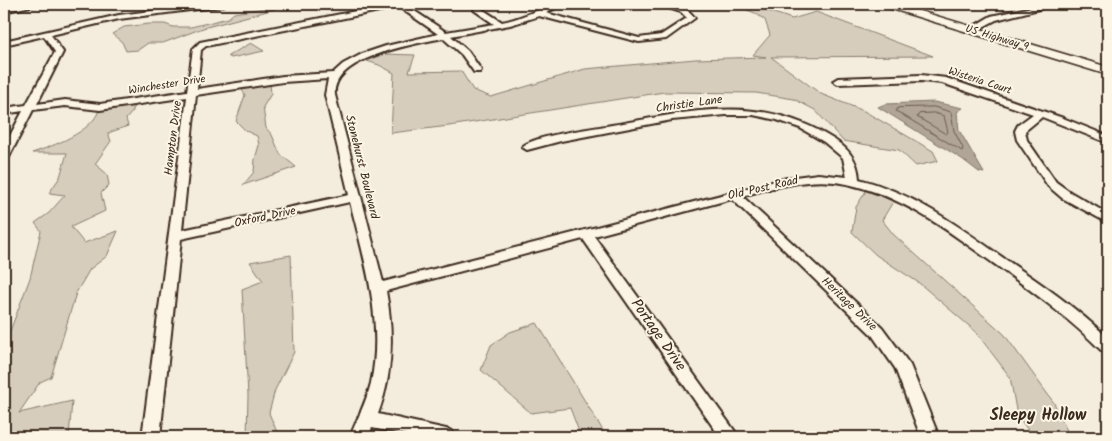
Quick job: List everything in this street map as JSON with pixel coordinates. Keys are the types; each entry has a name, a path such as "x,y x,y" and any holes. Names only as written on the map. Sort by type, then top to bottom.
{"highway":[{"name":"US Highway 9","path":"886,4 1108,71"},
{"name":"US Highway 9","path":"903,4 1108,65"}],"street":[{"path":"4,10 36,4"},
{"path":"171,11 178,4"},
{"path":"4,43 119,17 222,4"},
{"path":"400,4 474,60 477,70"},
{"name":"Hampton Drive","path":"151,437 197,50 207,43 400,4"},
{"path":"488,4 480,7 478,10 501,25"},
{"path":"334,76 349,64 373,53 501,25 539,14 560,4"},
{"path":"539,14 628,38 651,39 663,37 691,18 684,10 660,4"},
{"path":"978,26 994,18 1054,4"},
{"path":"4,157 59,52 46,33"},
{"name":"Winchester Drive","path":"4,111 65,103 88,108 100,107 284,79 334,76"},
{"name":"Stonehurst Boulevard","path":"334,76 330,86 330,95 378,288 383,318 383,351 380,372 369,420 359,437"},
{"name":"Wisteria Court","path":"838,81 937,79 1040,114 1108,140"},
{"name":"Christie Lane","path":"527,147 558,138 706,112 743,110 790,121 824,136 843,151 852,162 854,168 853,182"},
{"path":"1040,114 1021,129 1022,140 1052,184 1066,195 1108,219"},
{"name":"Old Post Road","path":"378,288 795,180 828,178 853,182 892,193 927,210 1054,299 1108,347"},
{"name":"Heritage Drive","path":"734,196 877,331 902,365 930,437"},
{"name":"Oxford Drive","path":"175,236 355,197"},
{"name":"Portage Drive","path":"586,234 730,437"},
{"path":"369,420 446,437"}],"shaded area":[{"path":"731,4 747,4 792,19 816,12 933,56 771,57 821,94 864,111 933,151 938,161 916,166 899,150 843,141 815,110 794,99 756,93 664,92 449,126 391,133 394,73 367,61 384,54 415,55 409,72 461,71 473,90 491,97 585,69 695,59 766,57 753,55 770,35 765,20 755,13"},
{"path":"270,7 275,9 203,28 163,43 148,43 138,50 126,51 122,42 112,34 124,27 149,24 191,27 228,18 234,13"},
{"path":"251,43 264,51 231,58 228,56"},
{"path":"270,83 271,94 263,107 266,128 272,135 280,154 296,167 243,185 254,172 259,145 257,136 246,131 236,121 245,95 241,88"},
{"path":"134,103 133,111 126,119 128,126 108,133 111,141 95,164 107,174 109,185 101,193 105,211 71,227 84,243 118,231 107,256 90,269 76,293 51,377 40,382 19,413 72,401 69,437 4,437 4,347 30,278 41,231 35,223 49,213 65,195 49,193 60,177 67,153 32,153 71,137 89,125 99,110"},
{"path":"866,191 894,200 882,220 894,235 1004,334 1054,403 1070,437 1033,437 1017,415 1010,377 975,331 919,283 876,255 852,232 856,207"},
{"path":"291,255 294,352 275,390 269,413 279,437 247,437 248,395 242,289 263,281 250,262"},
{"path":"537,323 607,437 581,437 570,408 531,413 481,370 491,345 510,332"}],"water":[{"path":"934,102 963,108 957,112 959,130 984,173 979,172 962,159 878,107 885,104"}],"district":[{"name":"Sleepy Hollow","path":"1038,415"}]}
